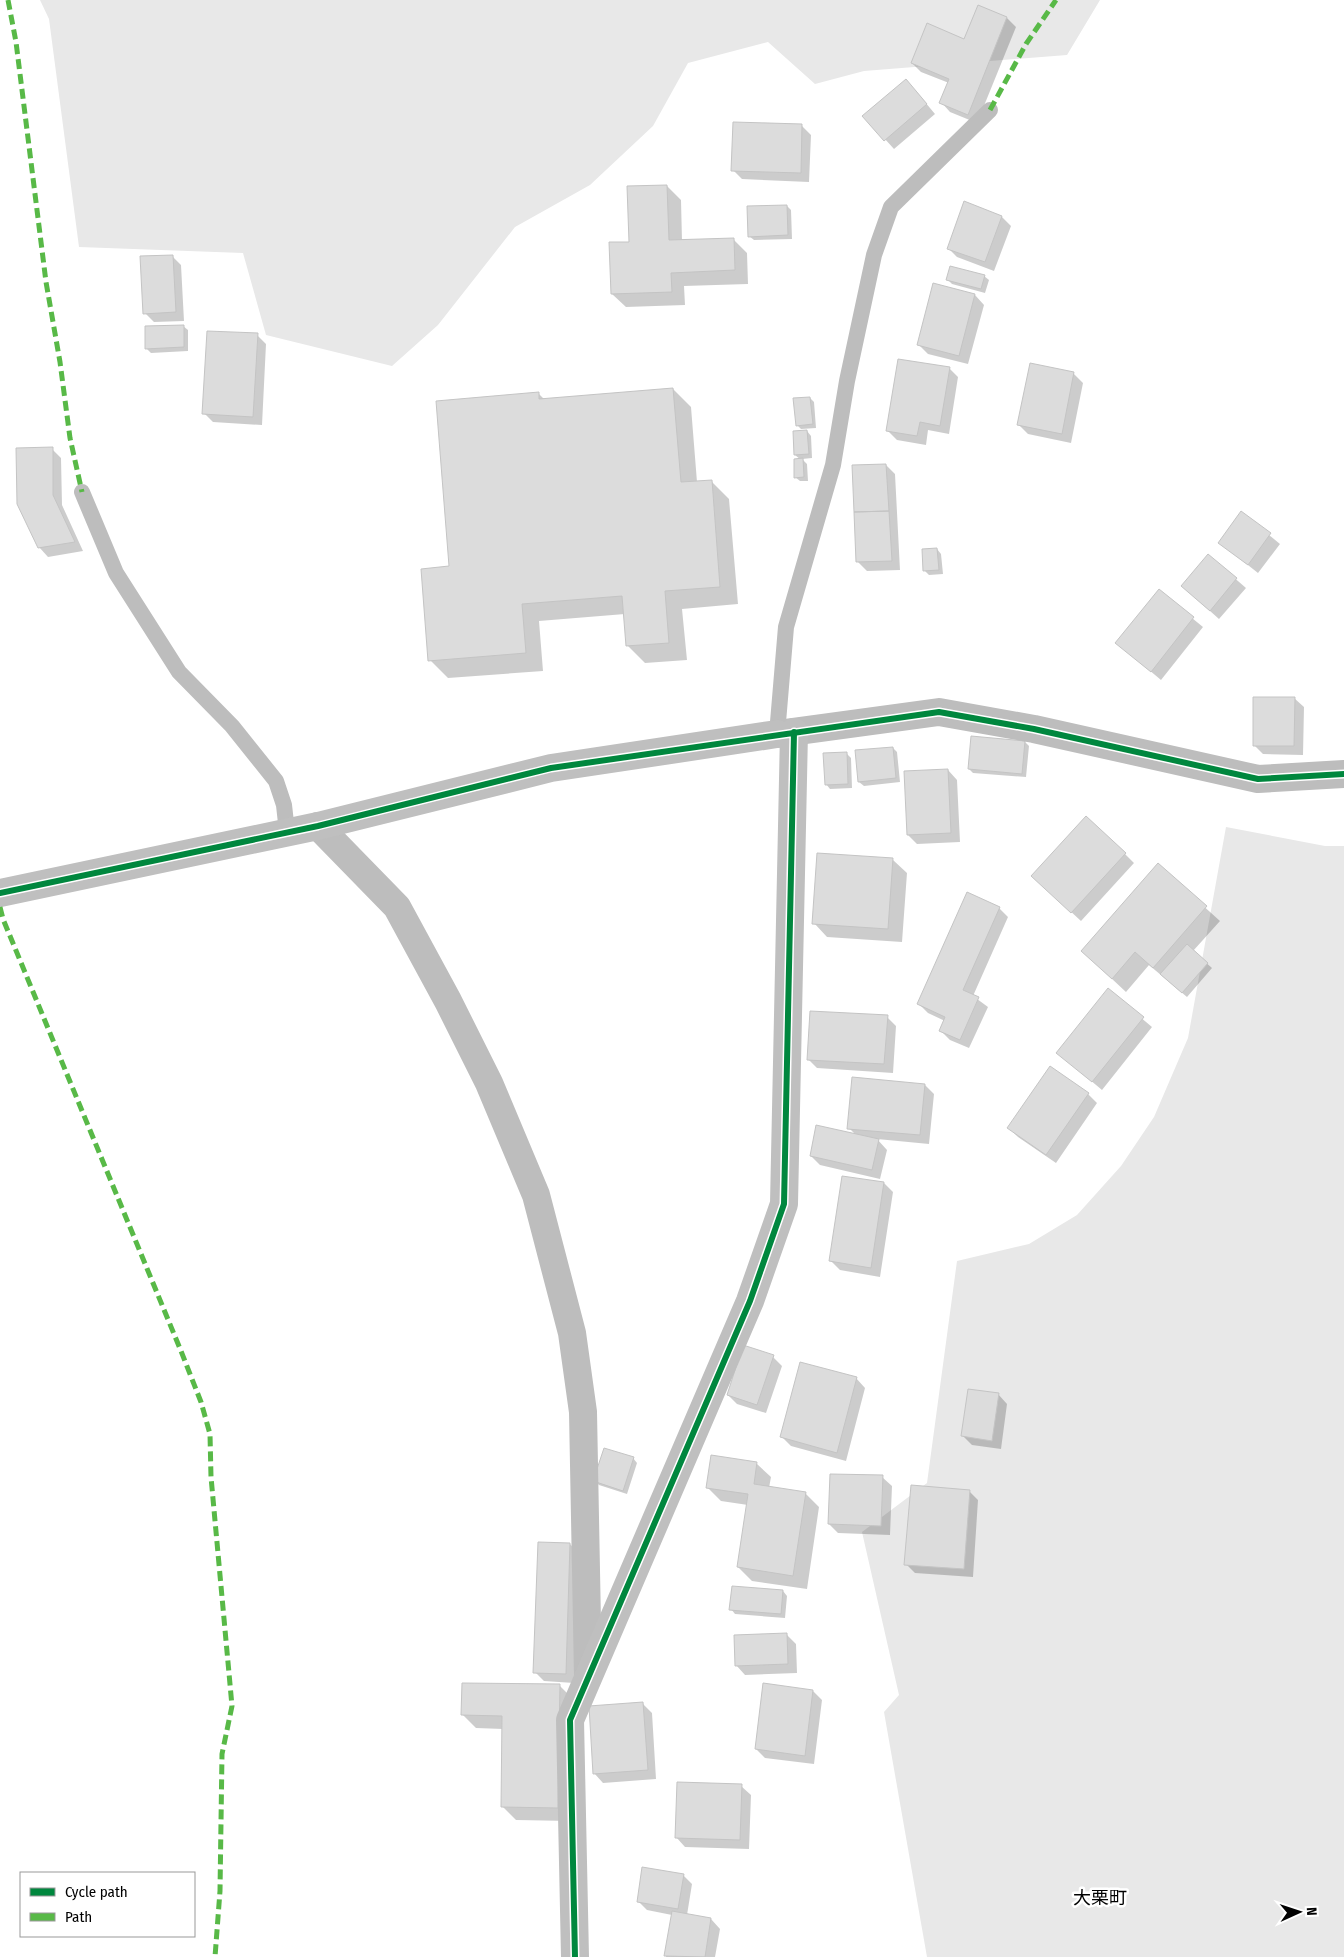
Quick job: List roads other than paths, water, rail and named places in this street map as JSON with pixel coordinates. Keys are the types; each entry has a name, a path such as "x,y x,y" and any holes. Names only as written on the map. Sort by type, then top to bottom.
{"street":[{"path":"0,893 318,826 551,768 939,712 1034,729 1258,779 1344,774"},
{"path":"575,1957 570,1720 750,1301 784,1204 785,733"},
{"path":"318,826 397,907 448,1001 489,1083 536,1194 572,1333 583,1412 588,1676"}],"lane":[{"path":"785,733 786,627 833,465 874,255 892,207 990,110"},
{"path":"82,492 116,574 179,672 232,726 276,782 284,805 287,832"}],"district":[{"name":"大栗町","path":"1100,1898"}]}
